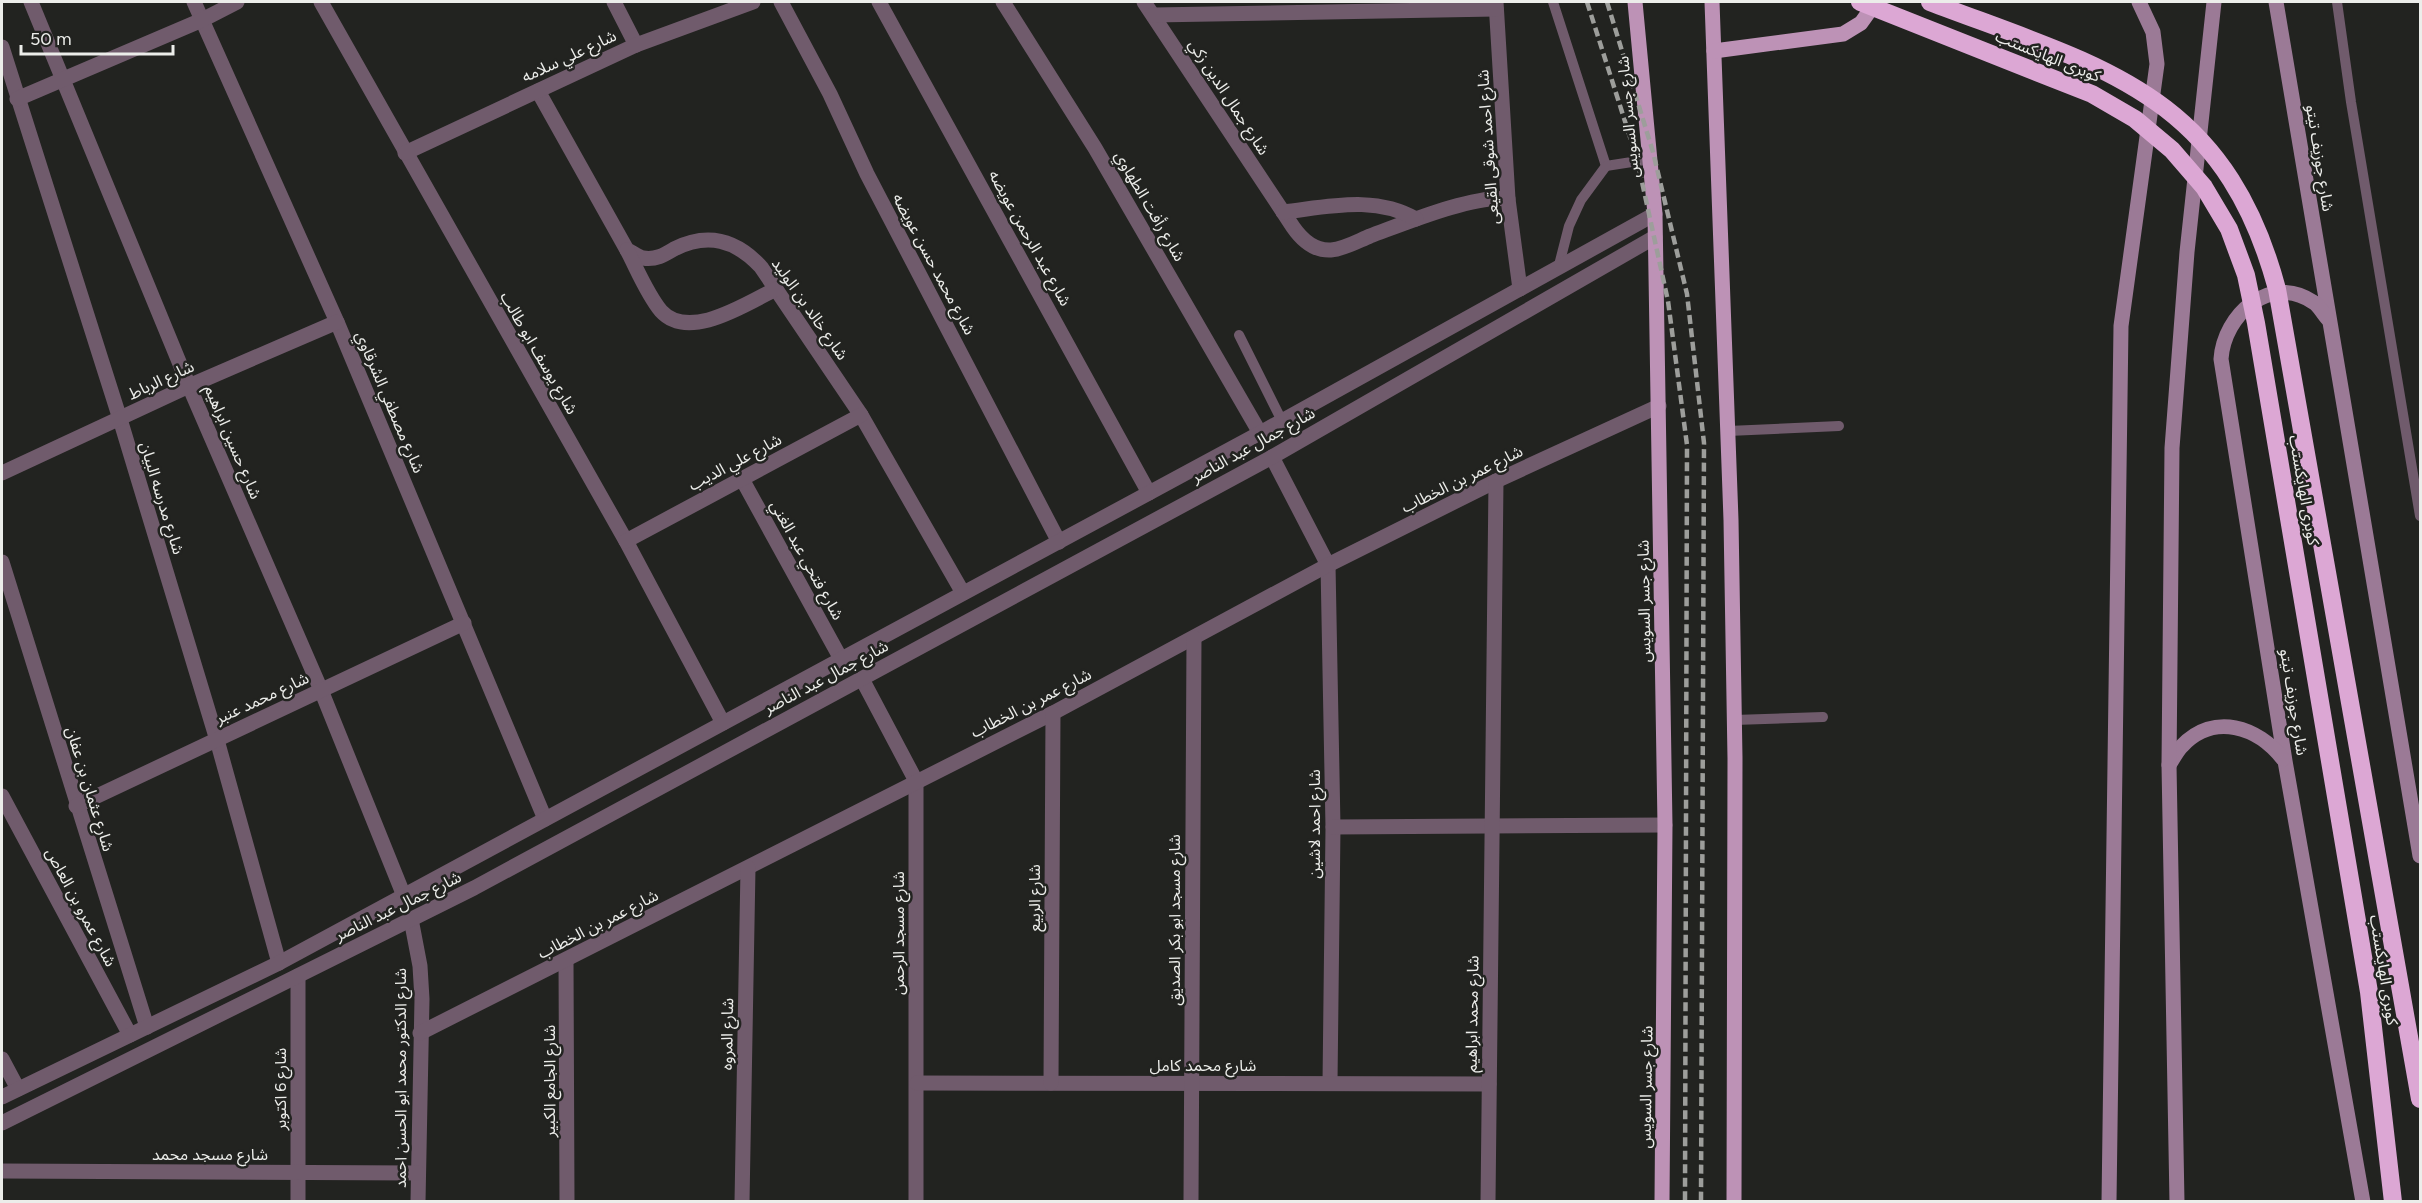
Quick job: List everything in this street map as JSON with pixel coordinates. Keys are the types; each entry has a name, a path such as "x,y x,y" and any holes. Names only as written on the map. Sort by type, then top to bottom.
{"highway":[{"name":"كوبرى الهايكستب","path":"1860,2 2092,94 2135,119 2178,157 2204,187 2229,229 2246,275 2256,323 2358,922 2369,992 2393,1202"},
{"name":"كوبرى الهايكستب","path":"1930,2 2116,75 2156,99 2191,129 2221,164 2246,202 2265,245 2277,289 2421,1099"}],"main road":[{"name":"شارع جسر السويس","path":"1635,2 1655,214 1665,825 1662,1202"},
{"path":"1712,2 1728,431 1734,720 1734,1202"},
{"path":"1714,51 1843,34 1861,23 1876,2"},
{"path":"2109,1202 2121,326 2157,64 2153,32 2139,2"},
{"path":"2177,1202 2169,765 2172,448 2187,252 2214,2"},
{"name":"شارع جوزيف تيتو","path":"2276,2 2328,320 2421,856"},
{"name":"شارع جوزيف تيتو","path":"2328,320 2314,302 2286,294 2271,295 2257,300 2240,313 2226,330 2221,359 2285,762 2363,1202"},
{"path":"2169,765 2183,745 2203,732 2226,726 2250,730 2270,742 2285,762"}],"street":[{"name":"شارع حسين ابراهيم","path":"31,2 189,386 321,690 404,896"},
{"name":"شارع مصطفي الشرقاوي","path":"194,2 337,322 545,819"},
{"path":"17,99 202,20 237,2"},
{"name":"شارع يوسف ابو طالب","path":"321,2 626,541 723,723"},
{"path":"614,2 636,45"},
{"name":"شارع علي سلامه","path":"405,153 636,45 753,2"},
{"name":"شارع محمد حسن عويضه","path":"781,2 830,94 867,174 1059,542"},
{"name":"شارع عبد الرحمن عويضه","path":"879,2 1149,493"},
{"name":"شارع رأفت الطهاوي","path":"1003,2 1095,148 1260,433"},
{"name":"شارع جمال الدين زكي","path":"1144,2 1283,212 1302,239 1315,248 1330,250 1416,219 1490,198 1508,199"},
{"path":"1154,15 1496,5"},
{"name":"شارع احمد شوقى القيعى","path":"1496,5 1508,199 1520,289"},
{"name":"شارع مدرسه البيان","path":"2,47 120,419 217,740 279,963"},
{"path":"538,91 662,312 681,322 703,323 776,289"},
{"path":"1283,212 1373,204 1403,211 1416,219"},
{"name":"شارع جمال عبد الناصر","path":"2,1097 279,963 1260,433 1655,214"},
{"name":"شارع جمال عبد الناصر","path":"2,1123 411,919 862,679 1272,457 1655,237"},
{"name":"شارع خالد بن الوليد","path":"627,249 642,258 659,257 693,241 712,239 731,243 748,253 776,289 861,415 963,593"},
{"name":"شارع الرباط","path":"2,473 189,386 337,322"},
{"name":"شارع عمر بن الخطاب","path":"420,1033 1053,713 1328,565 1496,481 1659,406"},
{"name":"شارع علي الديب","path":"626,541 861,415"},
{"path":"1272,457 1328,565"},
{"name":"شارع فتحي عبد الغني","path":"742,479 841,659"},
{"name":"شارع محمد ابراهيم","path":"1488,1202 1496,481"},
{"name":"شارع عثمان بن عفان","path":"2,562 76,806 147,1027"},
{"name":"شارع احمد لاشين","path":"1328,565 1333,827 1330,1083"},
{"name":"شارع محمد عنبر","path":"76,806 464,623"},
{"name":"شارع مسجد ابو بكر الصديق","path":"1191,1202 1194,638"},
{"name":"شارع مسجد الرحمن","path":"862,679 916,781 916,1202"},
{"name":"شارع الربيع","path":"1051,1083 1053,713"},
{"name":"شارع عمرو بن العاص","path":"2,796 130,1035"},
{"path":"1333,827 1665,825"},
{"name":"شارع المروه","path":"742,1202 748,868"},
{"name":"شارع الدكتور محمد ابو الحسن احمد","path":"411,919 420,966 418,1202"},
{"name":"شارع الجامع الكبير","path":"566,960 567,1202"},
{"name":"شارع 6 اكتوبر","path":"298,976 298,1202"},
{"path":"2,1059 18,1089"},
{"name":"شارع محمد كامل","path":"916,1083 1489,1084"},
{"name":"شارع مسجد محمد","path":"2,1171 418,1173"}],"lane":[{"path":"1553,2 1606,166"},
{"path":"2337,2 2351,102 2421,516"},
{"path":"1558,269 1569,226 1581,200 1606,166 1651,159"},
{"path":"1239,335 1282,421"},
{"path":"1728,431 1839,426"},
{"path":"1734,720 1823,717"}],"railway":[{"path":"1587,2 1637,159 1668,301 1687,445 1685,1202"},
{"path":"1607,2 1653,152 1687,294 1704,443 1701,1202"}]}
